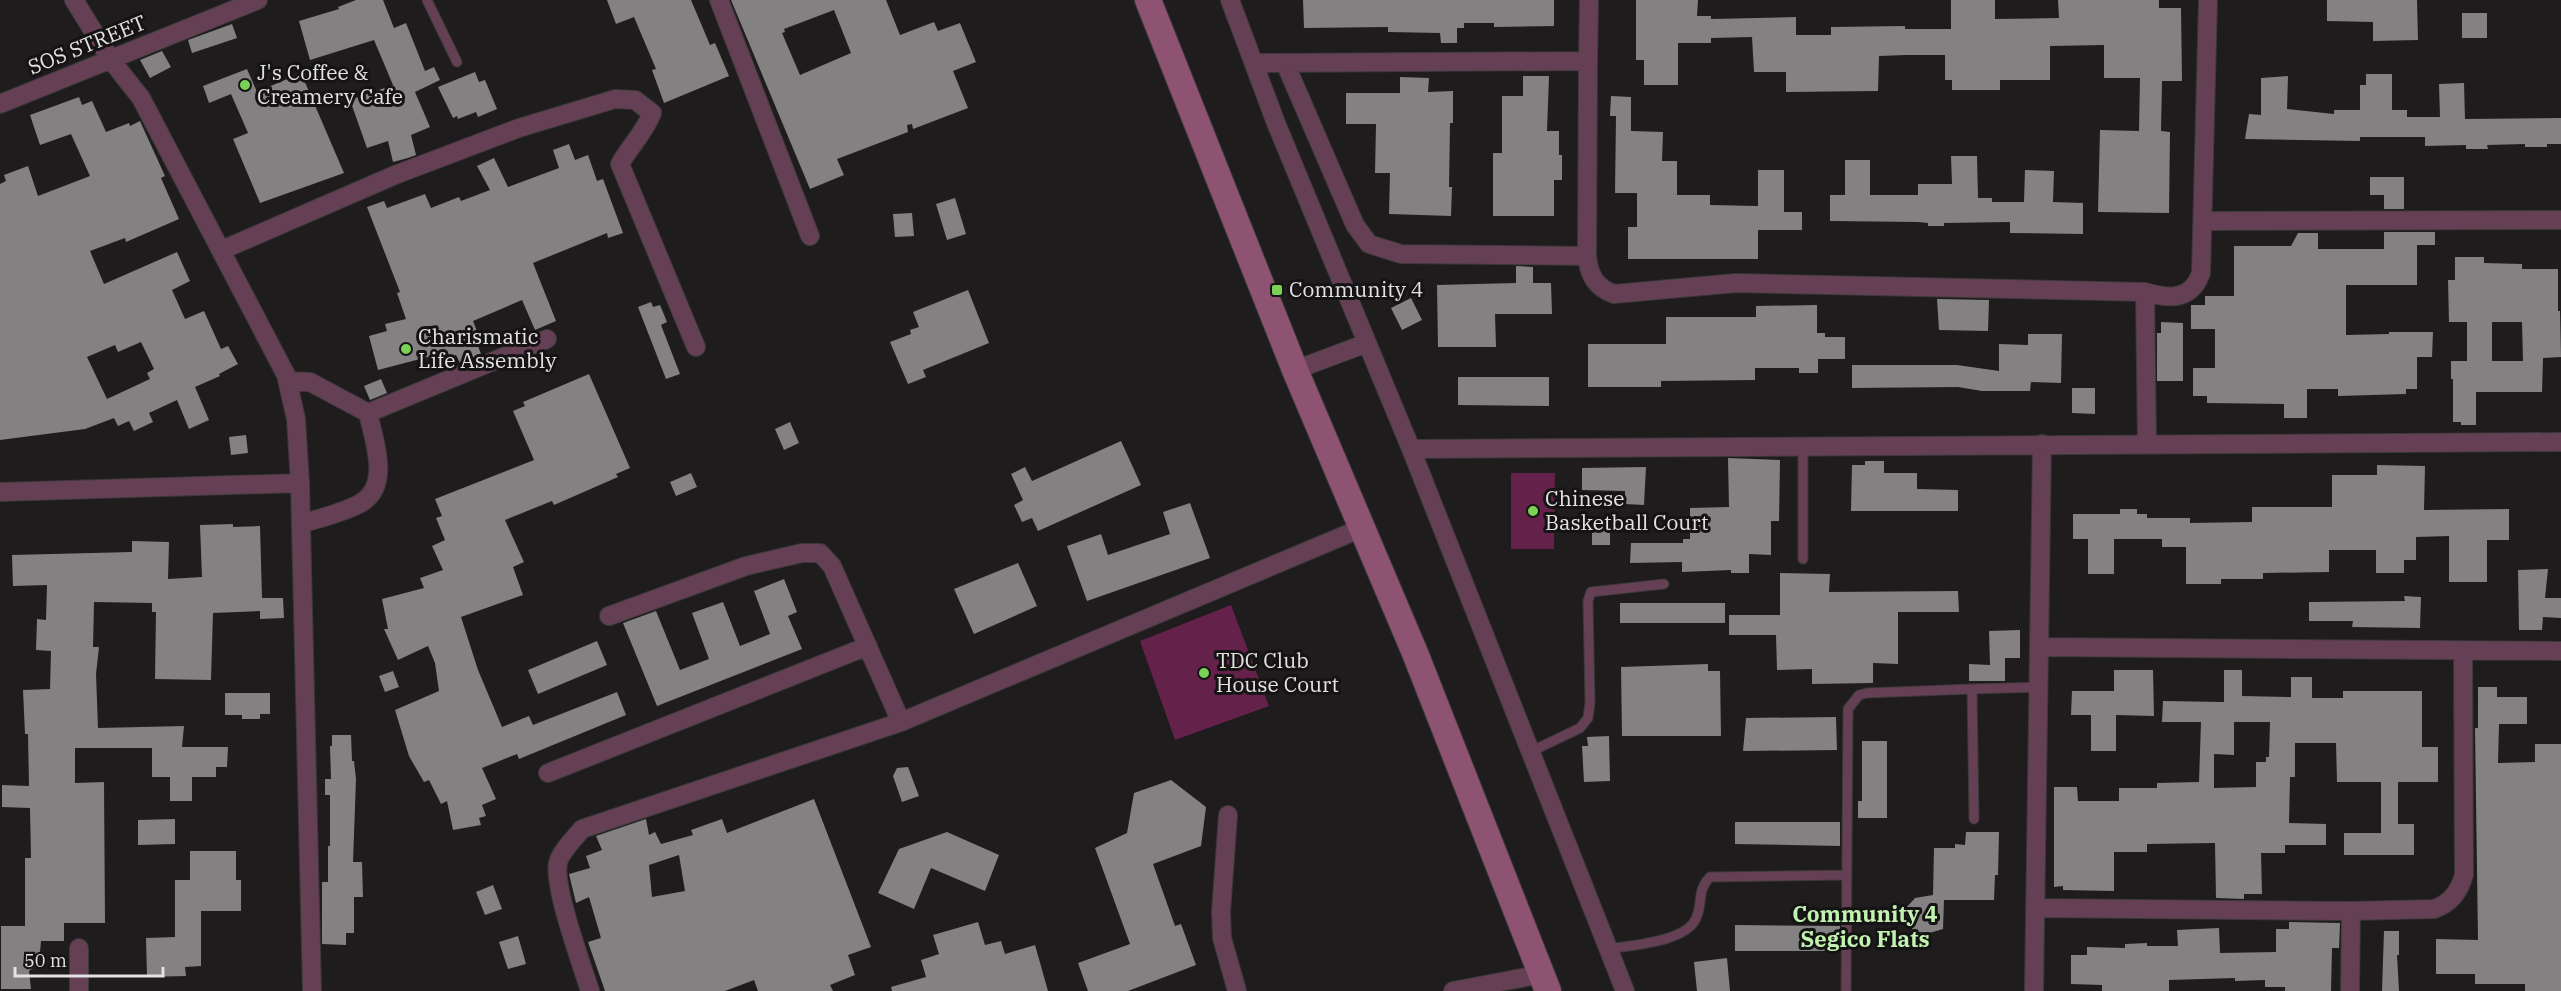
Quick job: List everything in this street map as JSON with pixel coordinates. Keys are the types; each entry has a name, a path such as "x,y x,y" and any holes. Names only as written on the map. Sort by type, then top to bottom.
{"main road":[{"path":"1148,0 1295,370 1415,653 1545,983"}],"street":[{"path":"74,0 111,60 141,98 222,250 288,381 296,419 300,483 312,991"},
{"name":"SOS STREET","path":"0,104 258,0"},
{"path":"719,0 810,236"},
{"path":"1230,0 1256,63 1276,123 1411,449 1625,991"},
{"path":"1589,0 1587,256 1591,276 1603,290 1614,294 1736,283 2145,292 2166,298 2174,297 2190,289 2198,282 2201,273 2208,0"},
{"path":"1256,63 1588,61"},
{"path":"1285,63 1356,225 1369,244 1401,254 1587,256"},
{"path":"222,250 395,175 519,128 615,99 636,100 652,113 648,125 629,148 620,164 696,348"},
{"path":"2203,221 2561,220"},
{"path":"2145,292 2147,445"},
{"path":"368,413 547,339"},
{"path":"1295,370 1367,343"},
{"path":"288,381 310,381 368,413 378,460 377,487 361,504 301,525"},
{"path":"1411,449 2561,442"},
{"path":"2034,991 2042,444"},
{"path":"0,492 300,483"},
{"path":"590,991 558,876 558,862 582,829 901,722 1362,528"},
{"path":"609,616 746,566 812,552 820,553 832,566 901,722"},
{"path":"548,773 868,646"},
{"path":"2040,647 2561,651"},
{"path":"2036,908 2351,911 2434,909 2445,905 2460,888 2464,875 2463,651"},
{"path":"1228,815 1221,912 1222,938 1237,991"},
{"path":"2350,991 2351,911"},
{"path":"79,948 79,991"},
{"path":"1453,991 1545,983"}],"lane":[{"path":"427,0 457,62"},
{"path":"1803,445 1803,559"},
{"path":"1530,752 1580,728 1588,718 1590,702 1587,601 1591,592 1664,584"},
{"path":"1846,991 1848,709 1852,702 1859,695 1867,693 2039,687"},
{"path":"1972,689 1974,819"},
{"path":"1608,949 1654,942 1688,930 1697,917 1702,886 1710,877 1846,876"}],"shaded area":[{"name":"Chinese Basketball Court","path":"1511,473 1555,473 1554,549 1511,549"},
{"name":"TDC Club House Court","path":"1231,605 1269,706 1175,740 1140,641"}],"building":[{"path":"356,0 383,0 394,28 406,23 425,71 434,67 440,80 415,92 430,127 411,135 416,155 408,158 393,162 388,141 367,148 350,100 393,85 374,40 310,60 299,21 339,9 338,7"},
{"path":"607,0 691,0 710,45 715,43 729,76 664,103 652,70 656,69 634,17 616,24"},
{"path":"731,0 886,0 900,35 934,22 938,31 960,23 976,62 953,71 968,108 913,129 912,124 907,125 908,132 837,159 844,175 810,189","holes":["834,10 851,53 800,75 782,33 785,32 784,29"]},
{"path":"1303,0 1554,0 1554,26 1494,27 1494,23 1464,23 1464,28 1457,28 1457,43 1441,43 1440,33 1388,32 1388,27 1304,28"},
{"path":"1636,0 1698,0 1697,16 1711,16 1711,19 1796,17 1796,35 1831,35 1831,27 1905,26 1905,29 1951,29 1951,0 1995,0 1995,19 2059,18 2058,0 2159,0 2159,8 2181,8 2182,81 2162,81 2161,131 2170,132 2169,213 2098,212 2100,130 2139,131 2140,78 2104,78 2104,45 2050,46 2050,80 2000,80 2000,90 1952,90 1952,80 1945,80 1945,55 1905,55 1879,56 1878,91 1786,92 1786,72 1754,72 1752,37 1711,38 1711,43 1678,43 1678,85 1644,85 1644,60 1636,60"},
{"path":"2327,0 2417,0 2418,40 2373,41 2373,22 2327,21"},
{"path":"2462,13 2487,13 2487,38 2462,38"},
{"path":"232,24 237,38 192,53 188,40"},
{"path":"162,51 171,67 150,78 140,60"},
{"path":"247,69 257,92 301,73 344,173 260,203 233,139 248,133 231,94 209,103 203,86"},
{"path":"475,72 479,82 485,80 497,109 478,117 476,112 458,119 457,116 453,118 438,87"},
{"path":"2366,74 2392,74 2392,110 2407,110 2407,117 2440,117 2439,84 2464,83 2465,119 2561,118 2561,144 2547,144 2547,147 2525,147 2525,144 2487,145 2488,149 2466,149 2466,145 2425,146 2425,137 2360,137 2360,141 2245,139 2249,114 2261,115 2261,78 2288,76 2287,109 2334,114 2334,110 2360,110 2360,85 2366,85"},
{"path":"1523,76 1549,76 1547,131 1559,131 1559,155 1562,155 1562,180 1554,180 1554,216 1493,216 1493,153 1502,153 1502,96 1523,96"},
{"path":"1400,77 1429,78 1428,92 1453,91 1453,123 1450,123 1451,216 1389,214 1390,173 1375,173 1376,124 1346,124 1346,93 1400,93"},
{"path":"1611,96 1631,97 1631,131 1663,132 1662,161 1677,161 1677,195 1710,195 1710,205 1758,206 1758,170 1784,170 1784,212 1802,212 1802,230 1758,230 1758,259 1628,259 1628,227 1637,227 1637,193 1615,193 1616,116 1610,116"},
{"path":"79,97 82,105 92,101 106,132 140,121 165,176 161,178 179,219 126,242 125,238 90,251 104,284 177,252 190,281 172,290 185,319 204,311 221,349 228,346 238,364 219,374 220,376 195,387 209,420 189,429 177,400 149,413 153,422 134,431 129,421 118,426 114,418 85,429 0,440 0,184 6,181 4,175 28,166 38,196 90,176 71,134 40,145 30,115","holes":["141,342 154,369 147,373 150,379 107,399 87,357 115,345 118,352"]},
{"path":"569,144 575,160 588,155 597,181 603,179 623,233 608,238 607,233 533,263 556,321 535,330 522,300 473,321 482,344 478,346 481,354 460,363 456,355 446,359 443,353 378,370 369,336 387,331 385,324 406,319 397,293 400,292 367,207 384,201 387,208 425,194 431,208 459,197 461,201 490,190 477,166 494,158 508,187 559,168 553,150"},
{"path":"1951,156 1977,156 1978,198 1992,198 1992,202 2024,202 2025,170 2054,171 2053,202 2083,203 2083,234 2010,233 2010,222 1944,223 1944,226 1928,226 1928,223 1918,222 1830,221 1830,195 1845,195 1845,160 1870,160 1870,195 1918,195 1918,184 1952,184"},
{"path":"2370,177 2404,177 2404,209 2384,209 2384,195 2370,195"},
{"path":"955,198 966,234 947,240 936,204"},
{"path":"912,213 914,236 895,237 893,214"},
{"path":"2384,232 2435,232 2435,245 2417,245 2417,285 2346,285 2346,335 2433,332 2432,357 2417,357 2417,389 2406,389 2406,394 2338,396 2338,389 2307,389 2307,418 2284,418 2284,404 2207,403 2207,396 2193,396 2193,368 2215,368 2215,329 2191,329 2191,305 2205,305 2205,296 2234,296 2234,246 2291,246 2298,233 2318,233 2318,249 2384,249"},
{"path":"2455,257 2484,257 2484,263 2522,264 2522,269 2558,269 2561,357 2543,358 2542,392 2476,392 2476,425 2461,425 2461,422 2453,422 2451,361 2467,361 2467,322 2449,322 2448,280 2455,280","holes":["2492,322 2522,322 2523,361 2492,361"]},
{"path":"1516,266 1533,267 1533,283 1551,283 1552,314 1495,314 1496,347 1438,347 1437,285 1516,283"},
{"path":"968,290 989,343 923,370 926,377 908,384 890,342 911,334 910,330 919,327 913,312"},
{"path":"1411,298 1422,320 1402,330 1391,308"},
{"path":"1937,299 1989,300 1988,331 1939,330"},
{"path":"651,302 653,307 660,305 667,322 661,325 680,374 666,379 638,307"},
{"path":"1817,305 1817,333 1825,333 1825,337 1845,337 1845,359 1818,359 1818,373 1799,373 1799,368 1755,368 1755,380 1661,381 1661,387 1588,387 1588,344 1666,344 1666,317 1756,317 1756,306"},
{"path":"2161,322 2183,323 2183,381 2157,381 2157,333 2161,333"},
{"path":"2028,334 2062,334 2061,383 2031,382 2030,391 1982,391 1958,387 1852,388 1852,365 1957,365 1999,371 1999,344 2028,345"},
{"path":"589,374 630,468 616,474 618,477 554,505 552,501 505,520 524,562 513,567 523,595 461,617 478,670 502,727 529,716 533,725 617,692 626,715 519,759 517,754 482,768 496,799 482,805 486,816 479,818 481,825 453,830 447,801 441,804 429,780 424,782 409,756 395,710 439,691 435,663 428,646 398,660 384,629 388,629 382,599 424,588 420,578 443,570 432,546 445,540 436,518 442,516 435,499 534,460 513,411 525,406 523,402"},
{"path":"1458,377 1549,377 1549,406 1458,405"},
{"path":"381,379 387,393 370,400 364,386"},
{"path":"2072,388 2095,388 2095,414 2072,413"},
{"path":"790,422 799,443 784,450 775,429"},
{"path":"246,435 248,453 231,455 229,437"},
{"path":"1121,441 1141,485 1038,531 1032,518 1022,522 1014,505 1023,500 1011,474 1025,467 1032,481"},
{"path":"1728,458 1780,460 1779,521 1771,521 1771,555 1749,554 1749,573 1731,573 1731,570 1682,572 1682,562 1630,563 1631,543 1683,543 1683,539 1690,539 1690,508 1729,507"},
{"path":"1865,461 1884,461 1884,473 1917,473 1917,489 1958,490 1958,511 1851,511 1852,465 1865,465"},
{"path":"2377,465 2425,466 2424,510 2509,509 2509,540 2487,540 2487,582 2449,582 2449,536 2416,537 2416,560 2404,560 2404,573 2376,573 2376,550 2329,550 2329,572 2263,573 2263,579 2221,579 2221,584 2186,584 2186,547 2162,547 2162,539 2114,539 2114,574 2088,574 2088,539 2073,539 2073,514 2120,514 2120,509 2137,509 2137,514 2147,514 2147,518 2190,518 2190,523 2252,522 2252,507 2332,507 2332,475 2377,475"},
{"path":"1646,467 1644,505 1625,504 1625,491 1582,490 1582,468"},
{"path":"691,473 697,487 676,496 670,482"},
{"path":"1190,503 1210,558 1087,601 1067,546 1101,534 1108,555 1170,534 1163,512"},
{"path":"233,524 233,527 260,526 262,598 283,598 284,618 260,619 260,611 213,613 211,680 155,679 156,612 152,612 152,603 94,602 93,647 99,647 96,674 98,728 184,726 182,747 228,747 227,767 216,767 216,777 192,777 192,801 170,801 170,777 152,777 152,748 75,748 75,783 104,782 105,923 64,923 64,941 41,941 39,963 29,971 31,989 1,989 1,926 25,926 25,858 31,858 30,808 2,807 2,785 29,786 28,734 25,734 23,690 50,689 51,651 36,650 37,619 46,620 47,585 13,586 12,555 132,552 132,541 169,542 168,579 202,577 200,525"},
{"path":"1592,528 1610,528 1610,545 1592,545"},
{"path":"1018,563 1037,606 974,634 954,589"},
{"path":"2548,569 2545,598 2561,598 2561,618 2543,617 2542,630 2519,630 2518,570"},
{"path":"1780,573 1830,574 1829,592 1958,591 1959,612 1898,612 1898,664 1873,663 1873,683 1812,684 1812,669 1777,670 1776,635 1729,635 1729,615 1780,615"},
{"path":"784,579 797,612 788,616 802,649 657,706 623,623 656,611 680,670 709,659 692,613 723,602 740,646 770,634 754,591"},
{"path":"2404,596 2421,597 2420,628 2352,627 2353,621 2309,621 2309,602 2405,601"},
{"path":"1620,603 1725,603 1725,623 1620,623"},
{"path":"2020,630 2020,658 2005,658 2005,681 1969,681 1969,664 1990,665 1989,631"},
{"path":"597,641 607,665 538,694 528,670"},
{"path":"1708,664 1708,671 1720,671 1721,736 1622,736 1621,667"},
{"path":"2114,670 2153,670 2154,716 2116,715 2116,751 2091,751 2091,715 2071,715 2072,691 2114,691"},
{"path":"2224,670 2242,670 2242,696 2291,697 2291,677 2312,677 2312,698 2343,698 2343,691 2422,691 2422,747 2438,747 2438,782 2398,782 2398,824 2414,824 2414,855 2344,855 2344,833 2381,833 2381,782 2337,782 2336,743 2295,743 2295,777 2290,777 2289,823 2326,824 2326,845 2285,845 2285,853 2261,853 2262,894 2244,894 2244,899 2216,898 2215,843 2147,844 2147,852 2114,852 2114,891 2063,890 2063,886 2054,887 2054,787 2077,787 2078,801 2119,801 2119,788 2157,788 2157,783 2199,782 2201,722 2162,722 2163,701 2224,702","holes":["2234,722 2270,722 2269,757 2266,757 2266,762 2256,762 2256,787 2214,788 2214,754 2234,755"]},
{"path":"393,671 399,687 385,692 379,676"},
{"path":"2478,687 2497,687 2497,697 2527,697 2527,724 2499,724 2498,763 2535,762 2535,744 2561,744 2561,991 2525,991 2525,984 2475,984 2475,974 2436,974 2436,939 2478,940 2475,728 2478,728"},
{"path":"225,693 270,693 270,714 260,714 260,719 242,719 242,715 225,715"},
{"path":"1836,717 1837,750 1743,751 1746,718"},
{"path":"332,735 351,735 352,761 354,761 356,779 353,862 362,862 363,897 354,897 354,933 346,933 346,945 322,944 322,882 328,882 328,846 330,846 330,795 325,795 325,779 331,779"},
{"path":"1609,736 1610,781 1584,782 1582,746 1588,746 1587,737"},
{"path":"1862,741 1887,741 1887,818 1858,818 1858,801 1862,801"},
{"path":"908,767 919,796 902,802 893,776 897,768"},
{"path":"1171,780 1206,807 1201,846 1153,864 1175,926 1181,924 1196,965 1128,991 1088,991 1078,963 1130,944 1095,848 1127,833 1134,793"},
{"path":"814,799 871,947 848,955 855,975 830,985 833,991 758,991 754,980 725,991 605,991 588,942 601,938 589,897 576,903 569,874 590,868 586,856 602,850 596,836 646,819 649,835 655,832 661,844 693,835 691,830 722,819 727,833","holes":["679,855 685,891 652,897 649,865"]},
{"path":"175,819 175,844 138,845 138,820"},
{"path":"1735,822 1840,822 1840,846 1735,844"},
{"path":"947,832 999,855 985,891 931,868 914,909 878,893 899,849"},
{"path":"1966,832 1999,832 1998,875 1995,875 1994,900 1944,900 1943,929 1926,934 1913,930 1906,920 1906,908 1915,898 1933,895 1934,848 1955,848 1955,844 1965,845"},
{"path":"190,851 236,851 236,880 241,880 241,911 201,911 201,966 185,967 186,976 147,977 146,938 175,937 175,880 190,880"},
{"path":"493,885 502,909 485,915 476,892"},
{"path":"978,922 985,945 1001,941 1005,954 1035,945 1048,991 892,991 891,987 926,977 921,960 939,954 933,935"},
{"path":"2289,922 2340,923 2339,948 2332,948 2331,991 2285,991 2285,987 2265,987 2265,980 2235,981 2235,978 2169,980 2169,991 2102,991 2102,985 2071,984 2071,955 2087,955 2087,947 2125,948 2125,944 2147,943 2147,946 2178,946 2177,930 2219,928 2220,953 2276,952 2276,929 2289,929"},
{"path":"1735,925 1840,926 1840,951 1735,951"},
{"path":"2384,931 2399,931 2399,955 2397,955 2399,991 2382,991"},
{"path":"518,936 526,964 508,969 499,942"},
{"path":"1727,958 1730,991 1697,991 1694,962"}],"place":[{"name":"J's Coffee & Creamery Cafe","path":"245,85"},
{"name":"Community 4","path":"1277,290"},
{"name":"Charismatic Life Assembly","path":"406,349"},
{"name":"Chinese Basketball Court","path":"1533,511"},
{"name":"TDC Club House Court","path":"1204,673"}],"district":[{"name":"Community 4 Segico Flats","path":"1865,926"}]}
